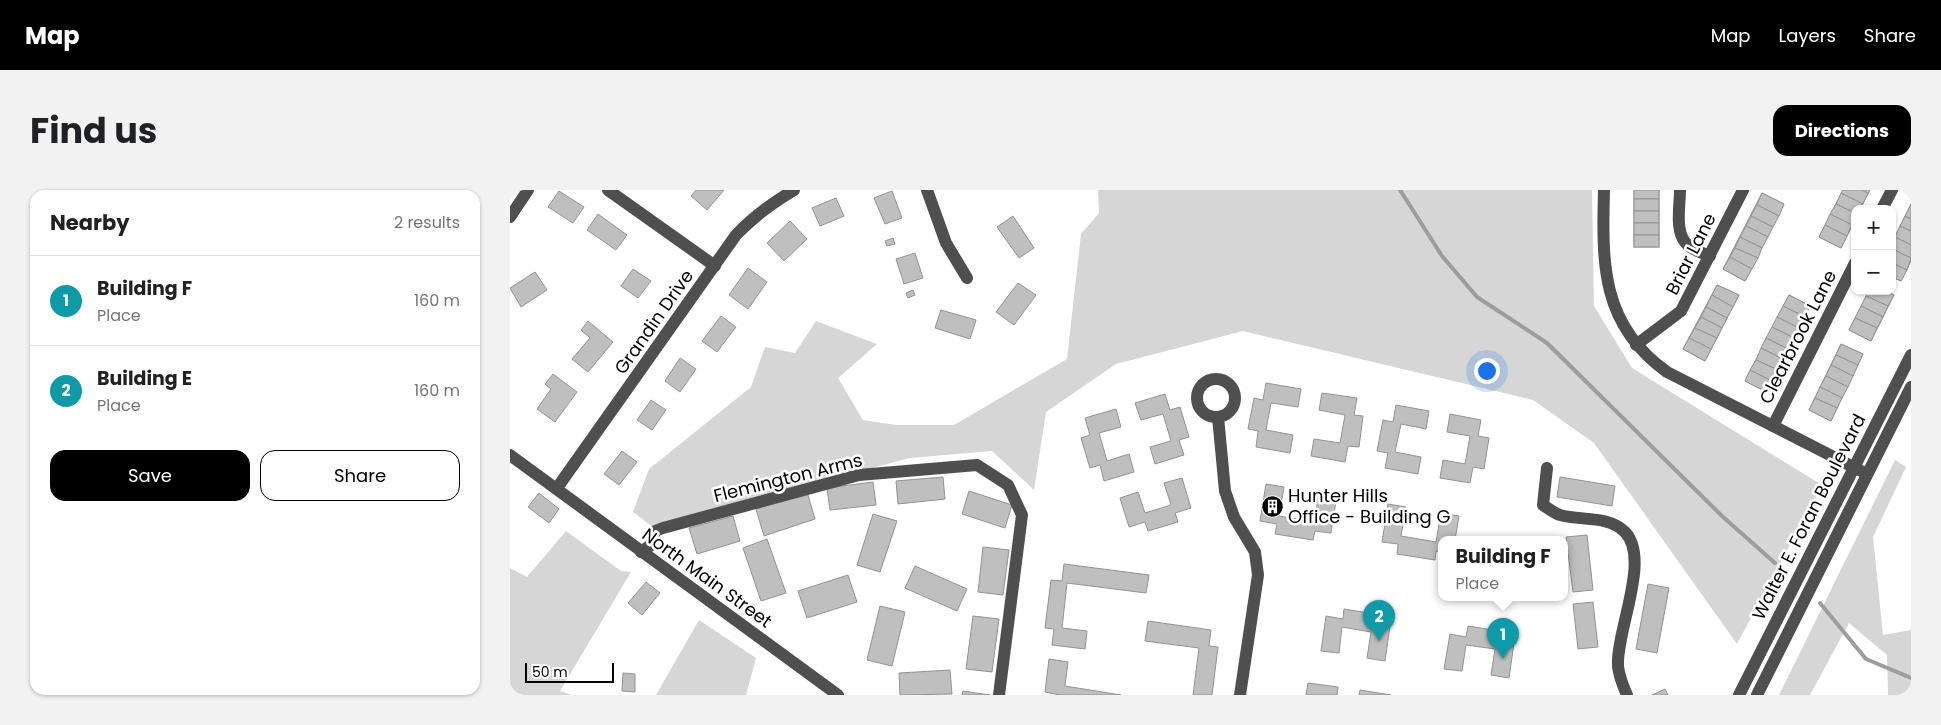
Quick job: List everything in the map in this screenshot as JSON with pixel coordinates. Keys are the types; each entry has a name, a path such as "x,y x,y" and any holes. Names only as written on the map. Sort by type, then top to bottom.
{"street":[{"path":"510,217 528,190"},
{"path":"608,190 715,266"},
{"name":"Grandin Drive","path":"557,488 736,235 749,221 794,190"},
{"path":"927,190 946,242 967,278"},
{"path":"1604,190 1603,255 1606,280 1618,317 1648,358 1667,372 1867,474"},
{"path":"1680,190 1681,237 1691,248 1710,256"},
{"name":"Briar Lane","path":"1636,344 1681,311 1743,190"},
{"path":"1884,205 1892,190"},
{"name":"Clearbrook Lane","path":"1773,426 1851,271"},
{"name":"Walter E. Foran Boulevard","path":"1739,695 1911,355"},
{"name":"Walter E. Foran Boulevard","path":"1757,695 1911,387"},
{"path":"1218,417 1225,491 1234,517 1256,552 1258,563 1258,575 1240,695"},
{"name":"North Main Street","path":"510,455 838,695"},
{"name":"Flemington Arms","path":"642,552 651,545 655,531 663,528 859,475 977,465 1008,485 1022,515 999,695"},
{"path":"1547,468 1544,505 1559,515 1608,522 1625,532 1634,548 1636,565 1618,657 1620,676 1626,695"}],"shaded area":[{"path":"1098,190 1592,190 1594,306 1632,368 1822,485 1737,644 1594,443 1533,400 1243,331 1116,364 1046,412 1034,490 992,451 910,458 661,523 654,528 633,512 649,469 751,387 765,347 795,353 816,321 877,344 838,378 863,420 896,425 954,425 1067,359 1081,234 1099,213"},
{"path":"1895,460 1906,467 1873,537 1883,635 1911,630 1911,695 1888,695 1887,655 1849,623 1810,695 1779,695"},
{"path":"566,531 621,571 631,572 560,691 572,695 510,695 510,568 527,577"},
{"path":"699,620 756,658 746,695 656,695"}],"building":[{"path":"696,190 724,190 707,210 691,196"},
{"path":"1634,190 1659,190 1659,247 1634,247"},
{"path":"1634,190 1659,190 1659,199 1634,199"},
{"path":"1843,190 1870,190 1862,205 1851,205 1851,228 1841,248 1819,237"},
{"path":"1843,190 1862,190 1868,193 1863,204 1841,193"},
{"path":"559,191 584,207 573,223 548,207"},
{"path":"892,191 902,218 885,224 874,198"},
{"path":"1762,193 1784,204 1745,281 1723,269"},
{"path":"1762,193 1784,204 1779,216 1757,205"},
{"path":"1841,193 1863,204 1851,205 1851,211 1836,204"},
{"path":"836,198 844,216 820,226 812,208"},
{"path":"1634,199 1659,199 1659,211 1634,211"},
{"path":"1836,204 1851,211 1851,224 1830,214"},
{"path":"1911,204 1911,261 1901,281 1896,279 1896,235"},
{"path":"1911,204 1911,219 1905,216"},
{"path":"1757,205 1779,216 1773,227 1751,216"},
{"path":"1634,211 1659,211 1659,223 1634,223"},
{"path":"598,214 627,235 616,250 587,230"},
{"path":"1830,214 1851,224 1851,227 1847,236 1825,225"},
{"path":"1013,216 1034,248 1019,258 997,227"},
{"path":"1751,216 1773,227 1768,237 1746,226"},
{"path":"1905,216 1911,219 1911,231 1900,226"},
{"path":"790,221 807,239 784,261 767,243"},
{"path":"1634,223 1659,223 1659,235 1634,235"},
{"path":"1825,225 1847,236 1841,248 1819,237"},
{"path":"1746,226 1768,237 1762,248 1740,237"},
{"path":"1900,226 1911,231 1911,245 1896,238"},
{"path":"1634,235 1659,235 1659,247 1634,247"},
{"path":"1740,237 1762,248 1758,258 1735,248"},
{"path":"893,238 895,244 887,246 885,241"},
{"path":"1896,238 1911,245 1911,258 1896,251"},
{"path":"1735,248 1758,258 1752,269 1730,257"},
{"path":"1896,251 1911,258 1907,270 1896,265"},
{"path":"915,253 923,278 904,284 896,259"},
{"path":"1730,257 1752,269 1745,281 1723,269"},
{"path":"1896,265 1907,270 1901,281 1896,279"},
{"path":"748,268 767,282 748,309 729,295"},
{"path":"633,269 651,281 638,298 621,286"},
{"path":"535,272 547,290 521,307 510,288"},
{"path":"1018,283 1036,295 1014,325 996,312"},
{"path":"1717,285 1739,295 1705,361 1683,349"},
{"path":"1717,285 1739,295 1733,307 1712,295"},
{"path":"913,290 915,295 908,298 906,293"},
{"path":"1712,295 1733,307 1727,318 1706,307"},
{"path":"1789,295 1810,306 1767,392 1745,381"},
{"path":"1789,295 1810,306 1805,317 1783,306"},
{"path":"1867,295 1894,295 1871,341 1849,330"},
{"path":"1867,295 1894,295 1888,306"},
{"path":"1866,296 1888,306 1883,317 1861,306"},
{"path":"1783,306 1805,317 1799,328 1777,317"},
{"path":"1861,306 1883,317 1877,328 1855,318"},
{"path":"1706,307 1727,318 1722,328 1701,317"},
{"path":"941,310 976,320 970,339 935,328"},
{"path":"721,316 736,327 717,352 702,341"},
{"path":"1701,317 1722,328 1717,338 1695,328"},
{"path":"1777,317 1799,328 1794,338 1772,327"},
{"path":"1855,318 1877,328 1871,341 1849,330"},
{"path":"588,321 613,342 588,372 572,359 590,338 581,330"},
{"path":"1772,327 1794,338 1788,349 1766,338"},
{"path":"1695,328 1717,338 1711,349 1689,338"},
{"path":"1689,338 1711,349 1705,361 1683,349"},
{"path":"1766,338 1788,349 1783,359 1761,348"},
{"path":"1841,344 1863,354 1831,421 1809,410"},
{"path":"1841,344 1863,354 1858,365 1836,355"},
{"path":"1761,348 1783,359 1778,370 1756,360"},
{"path":"1836,355 1858,365 1853,376 1831,365"},
{"path":"680,358 696,369 680,392 665,381"},
{"path":"1756,360 1778,370 1772,381 1750,370"},
{"path":"1831,365 1853,376 1848,387 1826,376"},
{"path":"1750,370 1772,381 1767,392 1745,381"},
{"path":"553,374 577,392 555,422 537,409 551,389 545,384"},
{"path":"1826,376 1848,387 1842,398 1820,387"},
{"path":"1266,383 1301,389 1298,407 1271,403 1266,430 1293,435 1290,453 1256,447 1258,431 1248,429 1254,398 1263,400"},
{"path":"1820,387 1842,398 1837,408 1815,398"},
{"path":"1322,393 1357,398 1354,415 1363,416 1359,447 1348,446 1345,462 1311,456 1314,439 1340,443 1345,415 1319,410"},
{"path":"1165,394 1170,410 1180,407 1189,437 1179,440 1184,455 1155,464 1150,447 1171,441 1163,414 1141,420 1135,403"},
{"path":"1815,398 1837,408 1831,421 1809,410"},
{"path":"651,400 666,410 652,430 637,420"},
{"path":"1396,405 1429,411 1426,429 1401,424 1395,452 1421,457 1418,474 1385,468 1388,453 1377,451 1383,420 1393,422"},
{"path":"1116,409 1121,427 1099,433 1107,461 1129,454 1134,472 1104,481 1100,465 1090,468 1081,438 1090,435 1085,418"},
{"path":"1450,414 1481,420 1478,436 1489,438 1484,469 1473,467 1470,483 1440,478 1443,460 1465,464 1470,436 1447,432"},
{"path":"622,451 637,462 619,485 604,474"},
{"path":"943,477 945,499 898,504 896,481"},
{"path":"1560,477 1615,486 1612,506 1557,497"},
{"path":"1182,478 1191,508 1175,513 1178,522 1148,531 1145,522 1129,527 1120,498 1138,492 1145,513 1171,505 1164,483"},
{"path":"873,482 876,505 830,510 827,488"},
{"name":"Hunter Hills Office - Building G","path":"1266,484 1284,487 1279,516 1314,522 1319,492 1337,495 1331,533 1315,531 1313,540 1275,534 1277,524 1260,521"},
{"path":"969,491 1012,505 1005,528 962,514"},
{"path":"807,492 815,519 764,536 756,509"},
{"path":"539,493 559,509 549,523 528,507"},
{"path":"1388,504 1406,507 1401,536 1436,542 1441,513 1459,516 1456,536 1438,536 1438,551 1436,551 1435,560 1397,554 1398,544 1382,542"},
{"path":"873,514 897,521 880,572 857,565"},
{"path":"733,516 740,541 697,554 689,528"},
{"path":"1587,535 1593,590 1573,592 1568,537"},
{"path":"767,539 786,593 761,601 743,548"},
{"path":"983,547 1009,550 1003,595 978,592"},
{"path":"1064,564 1149,575 1146,593 1067,583 1062,628 1087,631 1085,649 1052,645 1054,629 1045,628 1051,580 1062,581"},
{"path":"915,566 967,589 957,611 905,588"},
{"path":"848,575 857,602 807,618 798,591"},
{"path":"646,582 660,593 642,615 628,603"},
{"path":"1648,584 1669,588 1657,653 1636,649"},
{"path":"1593,602 1598,647 1578,649 1573,604"},
{"path":"880,606 905,612 892,666 867,660"},
{"path":"1344,609 1375,614 1374,623 1390,626 1385,661 1367,658 1371,632 1342,627 1339,653 1321,651 1326,616 1343,619"},
{"path":"973,616 999,619 992,672 966,669"},
{"path":"1148,621 1211,630 1209,646 1218,647 1212,695 1193,695 1199,648 1145,641"},
{"path":"1468,626 1499,631 1497,641 1514,643 1509,678 1491,675 1495,649 1466,645 1462,671 1444,669 1450,634 1466,637"},
{"path":"1049,659 1068,662 1065,686 1121,695 1060,695 1045,692"},
{"path":"950,670 952,694 900,695 899,673"},
{"path":"623,673 635,674 635,692 622,691"},
{"path":"1308,683 1338,687 1337,695 1306,695"},
{"path":"1665,689 1668,695 1652,695"},
{"path":"1360,690 1391,695 1359,695"},
{"path":"963,691 990,695 962,695"}],"waterway":[{"path":"1400,190 1442,256 1477,297 1547,343 1722,516 1775,563"},
{"path":"1820,603 1866,659 1911,678"}],"place":[{"name":"Hunter Hills Office - Building G","path":"1272,506"},
{"name":"Building E","path":"1379,641"},
{"name":"Building F","path":"1503,659"}]}
